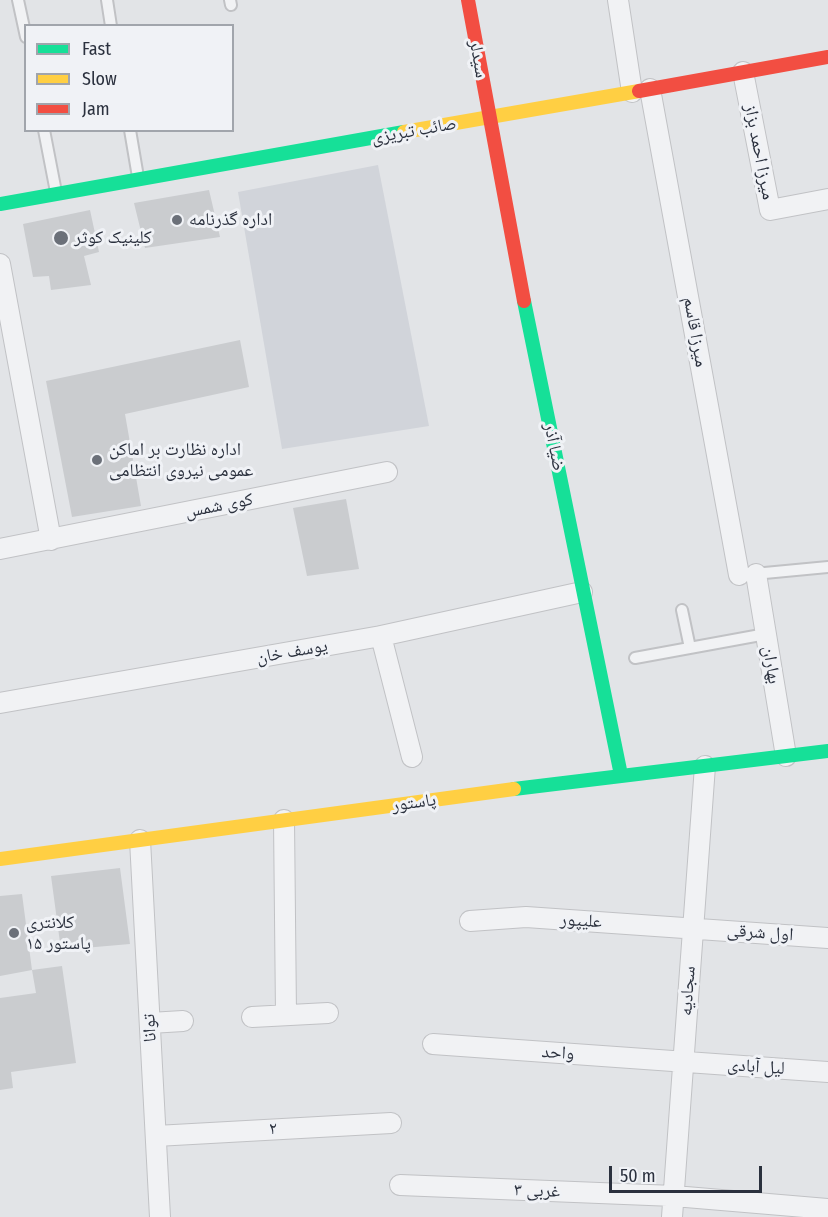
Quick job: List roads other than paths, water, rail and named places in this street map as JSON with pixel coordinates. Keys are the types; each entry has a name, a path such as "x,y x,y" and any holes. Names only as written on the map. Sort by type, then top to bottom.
{"main road":[{"name":"سیدلر","path":"468,0 488,118"},
{"name":"صائب تبریزی","path":"0,204 828,57"},
{"name":"ضیا آذر","path":"488,118 582,592 621,775"},
{"name":"پاستور","path":"0,860 621,775 828,751"}],"street":[{"name":"میرزا قاسم","path":"618,0 641,90 748,574"},
{"name":"میرزا احمد بزاز","path":"743,72 770,210 828,199"},
{"path":"0,264 51,540"},
{"name":"کوی شمس","path":"0,549 387,472"},
{"name":"بهاران","path":"748,574 766,634 786,756"},
{"name":"یوسف خان","path":"0,703 381,636 582,592"},
{"path":"381,636 412,757"},
{"name":"سجادیه","path":"672,1217 705,766"},
{"path":"284,820 286,1015"},
{"name":"توانا","path":"140,840 160,1217"},
{"name":"علیپور","path":"470,921 526,917 693,928"},
{"name":"اول شرقی","path":"693,928 828,938"},
{"path":"252,1017 328,1013"},
{"path":"150,1023 183,1021"},
{"name":"واحد","path":"433,1044 683,1062"},
{"name":"لیل آبادی","path":"683,1062 828,1072"},
{"name":"۲","path":"156,1136 391,1123"},
{"name":"۳ غربی","path":"400,1185 674,1196 828,1209"}],"lane":[{"path":"18,0 24,28"},
{"path":"107,0 111,24"},
{"path":"44,132 57,194"},
{"path":"130,132 138,180"},
{"path":"748,574 828,567"},
{"path":"682,610 690,648"},
{"path":"635,658 766,634"}],"place":[{"name":"اداره گذرنامه","path":"177,220"},
{"name":"کلینیک کوثر","path":"61,238"},
{"name":"اداره نظارت بر اماکن عمومی نیروی انتظامی","path":"97,460"},
{"name":"کلانتری ۱۵ پاستور","path":"14,933"}]}
